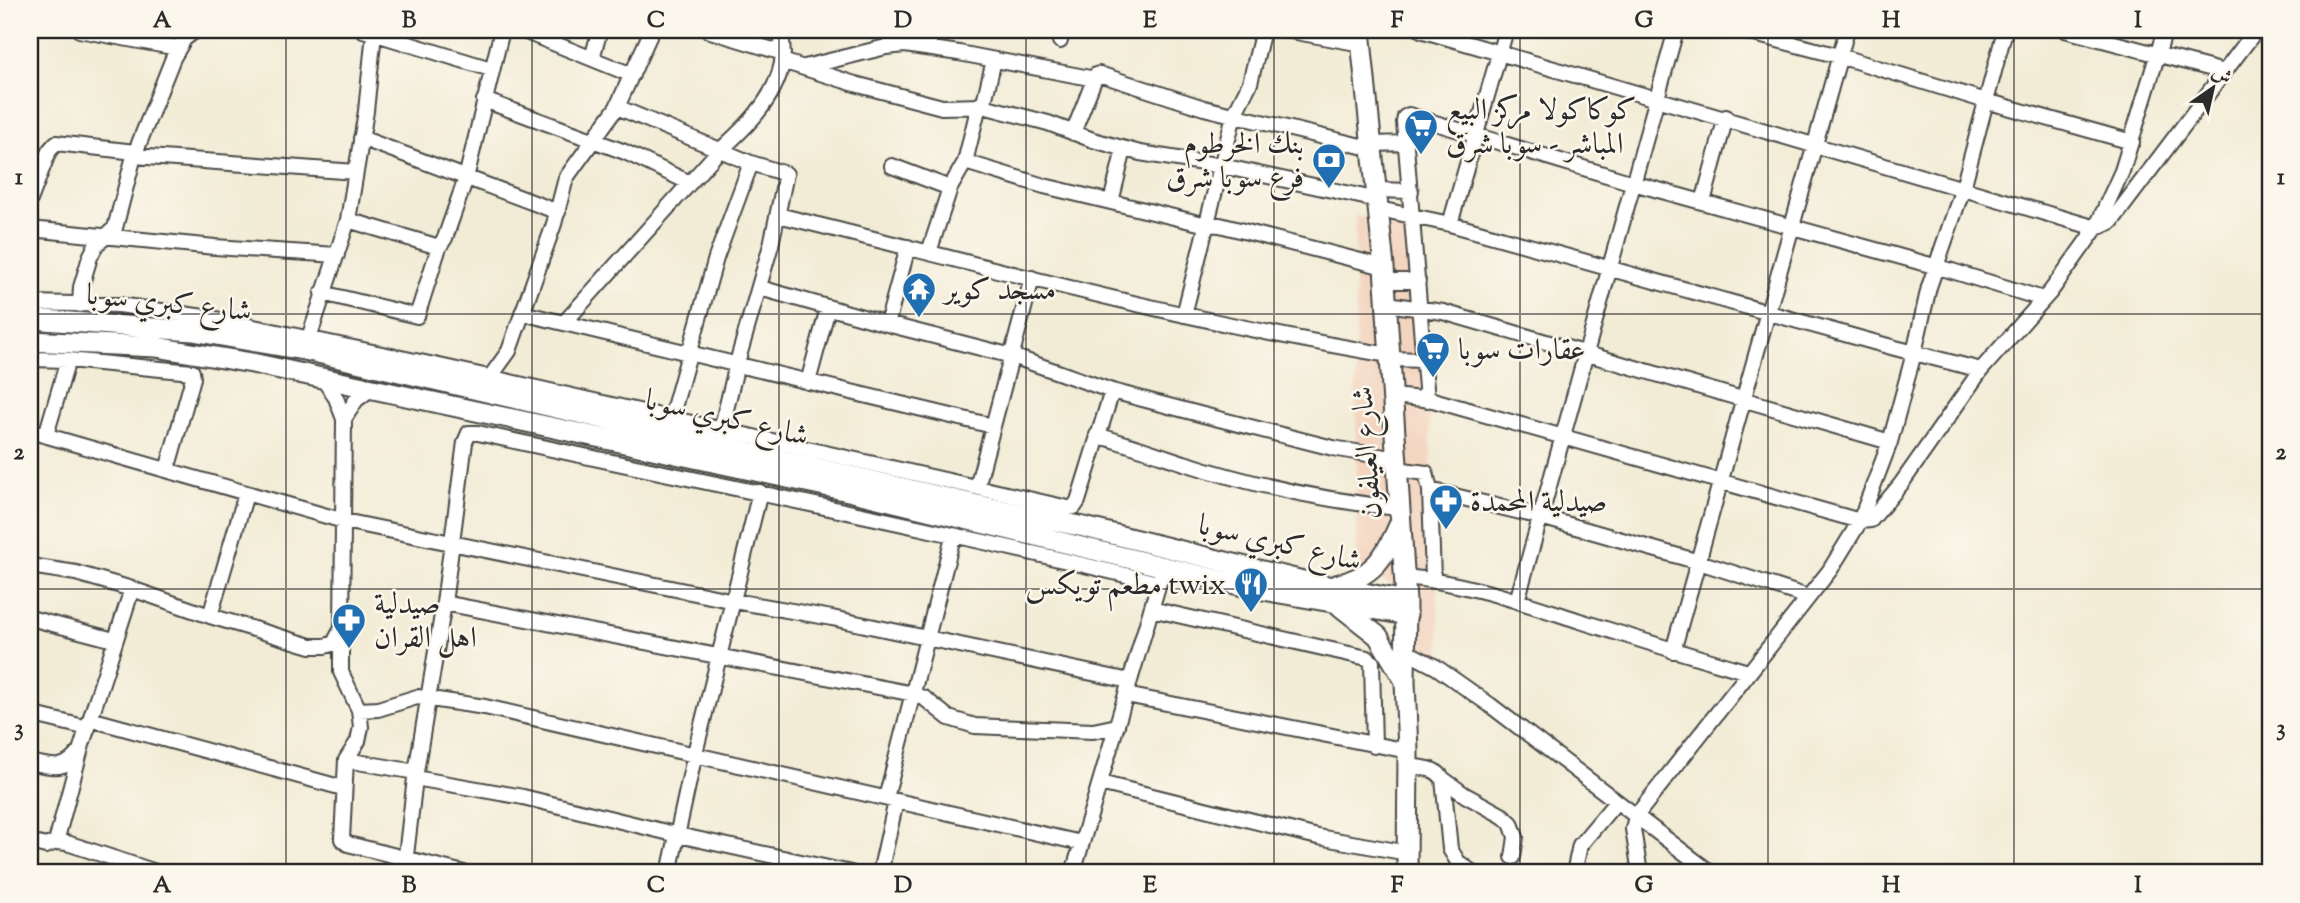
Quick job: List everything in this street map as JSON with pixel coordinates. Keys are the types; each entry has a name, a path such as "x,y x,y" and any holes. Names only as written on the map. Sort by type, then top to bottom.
{"highway":[{"name":"شارع العيلفون","path":"1361,37 1385,274 1406,608 1407,873"},
{"name":"شارع كبري سوبا","path":"30,319 212,334 486,384 960,501 1082,536 1161,575 1334,595"},
{"path":"66,321 66,351"},
{"name":"شارع كبري سوبا","path":"30,341 66,351 177,350 322,377 853,492 1082,536 1334,595 1406,608"},
{"path":"1399,516 1384,554 1374,568 1334,595 1378,636 1405,682"}],"street":[{"path":"79,30 182,39"},
{"path":"80,302 93,250 115,228 135,154 182,39 196,30"},
{"path":"322,293 417,316 439,247 445,238 466,178 502,30"},
{"path":"521,30 632,75"},
{"path":"592,58 600,30"},
{"path":"486,384 509,351 558,212 566,178 617,107 652,30"},
{"path":"707,30 855,84 942,107 981,106 1048,123 1124,149 1222,166 1378,200 1412,216 1450,224 1981,370"},
{"path":"564,323 690,183 739,133 774,90 782,57 781,30"},
{"path":"928,47 931,30"},
{"path":"1184,314 1234,115 1250,83 1263,30"},
{"path":"1285,30 1361,37"},
{"path":"1421,30 1815,143 2096,228 2111,222 2256,30"},
{"path":"1450,224 1506,30"},
{"path":"1517,601 1676,30"},
{"path":"1739,30 1839,55 1986,101 2132,142"},
{"path":"1672,650 1847,30"},
{"path":"1640,873 1633,829 1636,816 1830,570 1860,521 1889,442 1926,300 1963,188 2005,30"},
{"path":"2065,30 2224,72"},
{"path":"1392,396 1427,400 1563,436 1866,522 1876,517 1981,370 2043,299 2096,228 2117,185 2132,142 2165,30"},
{"path":"309,338 348,220 361,138 369,31 491,69"},
{"path":"805,67 892,46 928,47 1095,79"},
{"path":"929,253 950,188 965,162 995,60"},
{"path":"1073,133 1097,74 1100,74 1234,115 1373,146 1406,143"},
{"path":"484,100 625,152 690,183"},
{"path":"617,107 751,163 786,174 760,288 721,430"},
{"path":"1427,400 1404,119 1409,115 1633,183 2043,299"},
{"path":"1703,202 1726,117"},
{"path":"361,138 558,212"},
{"path":"30,200 49,151 56,143 135,154 356,172"},
{"path":"1111,202 1124,149"},
{"path":"965,162 1044,186 1208,225 1220,225 1385,274 1418,281"},
{"path":"671,418 716,258 751,163"},
{"path":"892,166 950,188"},
{"path":"1378,200 1411,191"},
{"path":"778,215 1184,314 1389,357 1424,360"},
{"path":"348,220 439,247"},
{"path":"30,229 215,247 337,255"},
{"path":"887,324 908,247"},
{"path":"977,487 1032,278"},
{"path":"760,288 1012,356 1112,391 1426,474 1430,490 1433,579"},
{"path":"30,298 170,312 309,338 486,384 671,418 1068,508 1074,507 1112,391"},
{"path":"30,303 80,302"},
{"path":"1387,304 1443,312 1889,442"},
{"path":"808,382 828,308"},
{"path":"522,313 993,426"},
{"path":"46,435 66,351"},
{"path":"30,359 66,351 192,372 167,470"},
{"path":"322,377 338,402 344,419 342,678 359,710 359,737 346,760 342,839 344,843 405,867 464,873"},
{"path":"344,419 356,400 372,388"},
{"path":"30,430 344,521 734,601 832,618 1374,746 1408,758 1440,774 1465,795 1503,816 1511,823 1516,837 1513,857"},
{"path":"405,867 465,442 469,433 478,433 760,492 953,537 1161,575 1073,873"},
{"path":"1097,435 1186,463 1399,516"},
{"path":"1430,490 1541,517 1699,562 1808,597"},
{"path":"669,873 695,753 760,492"},
{"path":"210,616 246,494"},
{"path":"880,873 891,799 926,639 953,537"},
{"path":"30,566 76,573 316,647 334,643 341,633"},
{"path":"1404,577 1433,579 1485,591 1748,672"},
{"path":"56,842 80,751 132,589"},
{"path":"444,603 914,694 924,698 949,718 975,726 1093,731 1117,726"},
{"path":"1151,608 1367,658 1372,662 1374,746"},
{"path":"30,618 114,640"},
{"path":"1407,652 1436,667 1490,705 1711,873"},
{"path":"359,710 378,709 417,697 512,712 1081,843"},
{"path":"30,714 89,724 343,788"},
{"path":"30,762 63,766 71,762 80,751"},
{"path":"346,760 523,797 677,835 851,873"},
{"path":"1443,779 1450,849 1456,868 1473,873"},
{"path":"1100,783 1307,835 1408,853"},
{"path":"1574,873 1580,845 1616,802"},
{"path":"30,842 46,846 56,842 67,843 159,873"}],"shaded area":[{"path":"1355,216 1420,223 1441,662 1419,645 1411,588 1391,584 1357,570"}],"place":[{"name":"كوكاكولا مركز البيع المباشر - سوبا شرق","path":"1421,156"},
{"name":"بنك الخرطوم فرع سوبا شرق","path":"1329,190"},
{"name":"مسجد كوير","path":"919,319"},
{"name":"عقارات سوبا","path":"1433,379"},
{"name":"صيدلية المحمدة","path":"1446,531"},
{"name":"مطعم تويكس twix","path":"1251,614"},
{"name":"صيدلية اهل القران","path":"349,650"}]}
